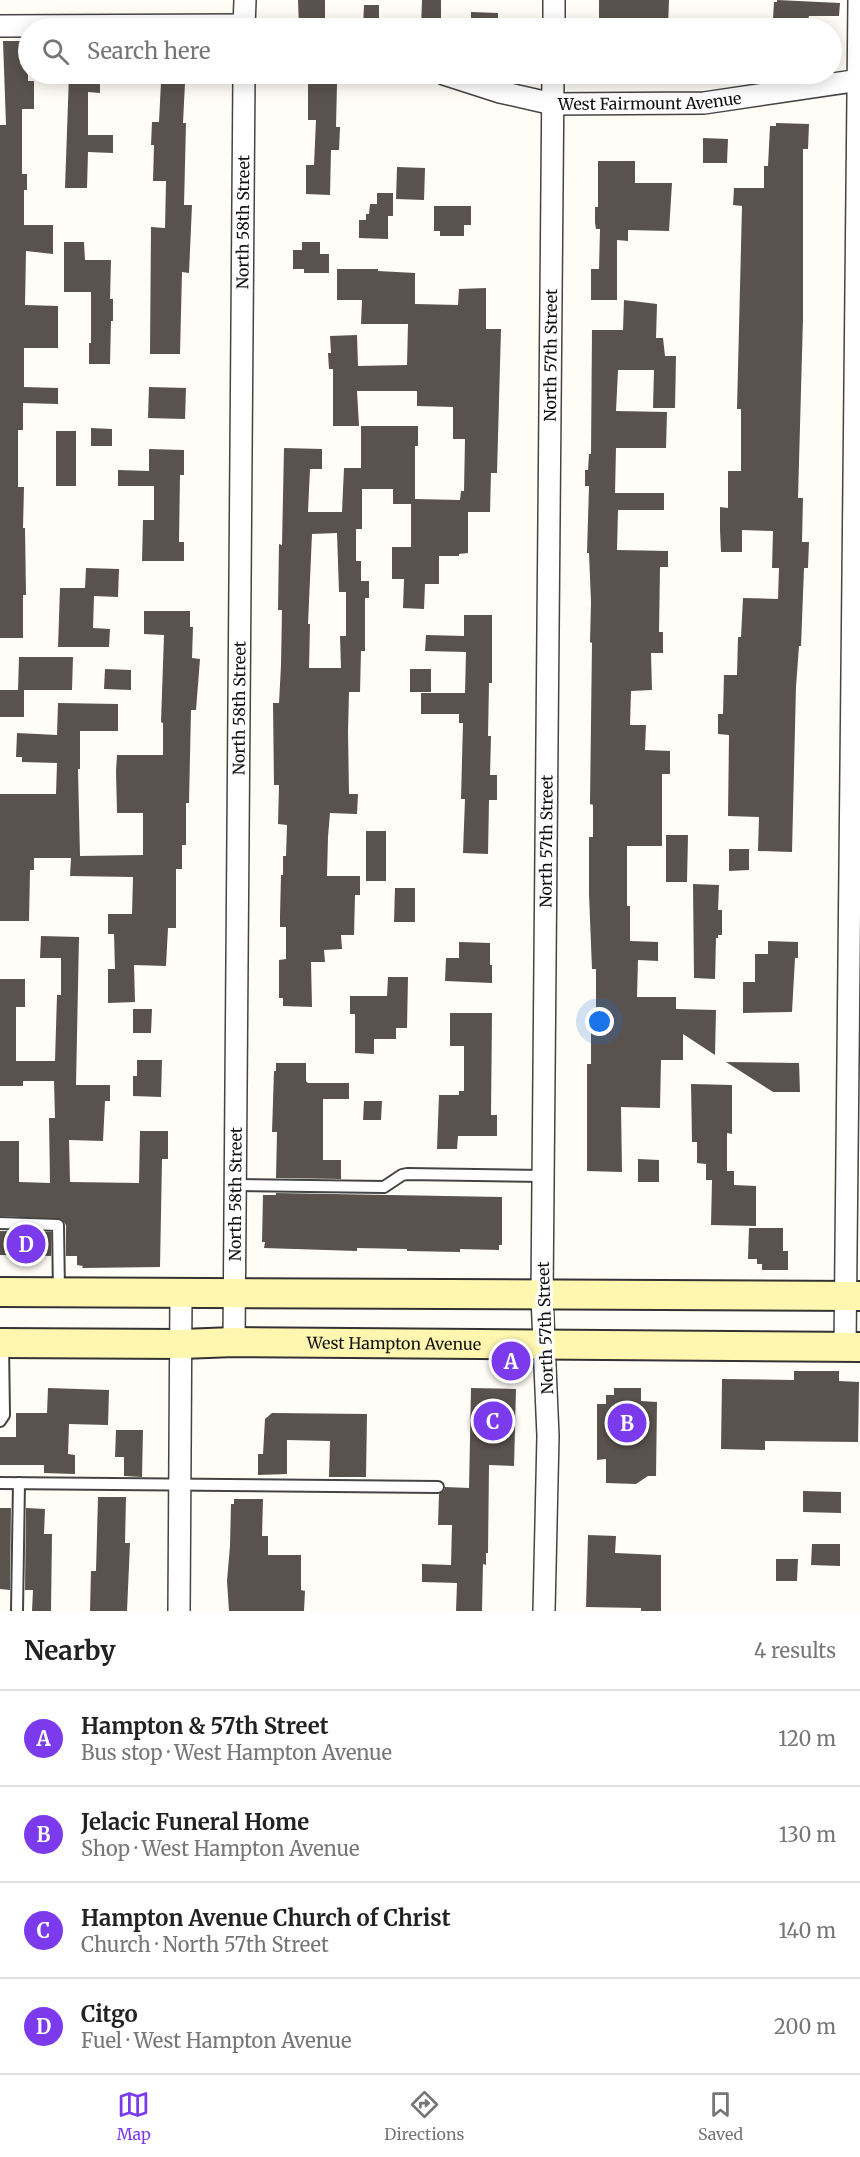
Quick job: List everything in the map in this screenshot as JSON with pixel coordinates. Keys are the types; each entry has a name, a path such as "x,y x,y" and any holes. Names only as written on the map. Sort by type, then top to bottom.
{"main road":[{"path":"0,1292 853,1296"},
{"name":"West Hampton Avenue","path":"1,1343 234,1342 853,1347"}],"street":[{"path":"244,18 245,0"},
{"path":"554,0 554,18"},
{"path":"853,1347 859,0"},
{"path":"0,26 18,26"},
{"name":"West Fairmount Avenue","path":"842,83 859,80"},
{"name":"North 58th Street","path":"234,1342 244,84"},
{"name":"West Fairmount Avenue","path":"475,84 553,104 704,103 832,84"},
{"name":"North 57th Street","path":"544,1611 548,1436 542,1296 553,84"},
{"path":"179,1611 181,1293"}],"lane":[{"path":"234,1185 384,1187 407,1174 543,1176"},
{"path":"0,1223 58,1225 59,1292"},
{"path":"0,1421 4,1415 1,1343"},
{"path":"0,1483 438,1487"},
{"path":"17,1611 19,1483"}],"building":[{"path":"298,0 325,0 325,18 299,18"},
{"path":"422,0 441,0 441,18 421,18"},
{"path":"599,0 669,0 668,18 599,18"},
{"path":"777,0 840,3 839,16 773,18 774,2"},
{"path":"364,5 379,5 379,18 363,18"},
{"path":"471,12 498,13 498,18 471,18"},
{"path":"3,41 18,41 18,84 34,84 34,109 22,109 22,174 27,174 27,190 24,190 24,225 53,225 53,254 26,251 25,305 58,306 58,348 24,348 24,387 58,388 58,404 23,403 23,430 18,430 18,487 24,487 23,528 25,528 26,595 23,595 23,638 0,638 0,125 6,125"},
{"path":"69,84 100,84 100,93 88,92 88,135 113,135 113,153 88,152 87,188 65,188"},
{"path":"161,84 185,84 184,205 192,205 189,273 182,272 180,354 150,354 151,227 165,228 166,181 153,181 152,122 159,122"},
{"path":"308,84 337,84 336,127 340,127 339,150 331,150 330,195 306,194 306,165 314,165 316,120 308,120"},
{"path":"776,123 809,124 808,149 803,149 803,318 798,498 803,498 802,542 809,542 808,568 804,568 801,646 799,646 796,687 792,852 758,851 759,817 728,816 729,735 718,734 718,714 723,714 724,675 737,675 738,637 741,637 743,598 778,599 779,568 772,568 773,531 742,530 742,552 721,552 720,530 720,507 728,508 728,471 741,471 741,409 737,409 742,206 733,205 734,188 764,188 764,166 768,166 770,126 776,126"},
{"path":"703,138 728,139 727,163 703,163"},
{"path":"598,161 635,161 635,183 672,183 669,231 628,230 628,241 617,240 617,300 591,300 591,269 599,269 600,229 596,229 595,223 595,207 598,207"},
{"path":"397,167 425,168 424,200 396,199"},
{"path":"377,193 393,193 393,216 388,216 388,239 359,238 359,220 366,220 370,204 377,204"},
{"path":"434,206 471,206 471,225 464,225 464,236 440,236 440,231 434,231"},
{"path":"64,242 84,242 85,260 111,260 110,299 113,299 113,321 111,321 110,364 89,364 91,292 64,292"},
{"path":"302,242 320,242 320,254 329,254 329,273 304,273 304,269 293,269 293,250 302,250"},
{"path":"337,269 378,269 378,271 415,273 415,304 458,305 459,289 486,288 486,329 501,329 497,473 491,473 490,512 468,512 468,553 459,554 459,556 439,556 439,584 425,584 424,609 403,608 404,579 392,579 392,547 411,547 411,504 393,504 393,489 362,489 362,529 356,529 356,561 361,561 361,581 369,581 369,598 365,598 365,651 361,651 360,692 349,692 348,732 349,794 358,794 357,814 330,813 327,876 360,876 360,895 355,895 354,935 341,935 342,949 324,950 325,962 311,962 312,1007 283,1006 283,998 279,998 279,960 286,959 286,927 280,927 280,916 281,875 283,875 283,856 286,856 287,825 278,824 279,785 274,785 273,703 279,703 281,665 282,610 278,610 284,448 322,449 322,469 310,469 308,512 342,512 344,468 361,468 361,426 418,426 418,446 415,446 415,499 460,500 461,491 464,491 465,439 453,439 453,407 417,406 417,391 357,391 359,426 333,426 333,369 329,369 328,353 331,353 330,336 357,335 358,366 407,365 408,324 361,324 362,300 337,300","holes":["337,533 339,592 346,592 346,636 340,636 341,668 309,668 310,624 308,624 312,534"]},
{"path":"624,300 657,304 656,338 663,338 665,356 676,356 675,408 653,408 654,370 618,370 616,411 667,412 666,448 616,448 615,493 664,493 664,510 618,510 617,550 668,551 668,567 660,567 659,632 663,632 663,653 651,653 652,690 631,691 630,725 646,725 645,750 670,751 670,774 662,774 662,846 627,846 627,906 630,906 630,941 658,942 658,961 638,960 637,997 676,997 676,1009 716,1010 715,1055 683,1034 683,1060 661,1060 660,1108 621,1107 622,1172 587,1171 587,1064 591,1064 591,1022 596,1022 596,969 592,969 589,894 589,837 593,837 593,805 590,804 592,643 590,642 589,553 587,553 589,486 585,486 585,470 588,470 589,454 591,454 592,330 623,330"},
{"path":"149,387 186,388 185,419 148,418"},
{"path":"91,428 112,429 112,446 91,446"},
{"path":"56,431 76,431 76,486 56,486"},
{"path":"149,449 184,450 184,475 180,475 179,542 184,542 184,561 142,561 143,520 154,520 154,486 118,486 118,470 149,471"},
{"path":"86,568 119,569 118,597 94,596 93,628 110,629 109,647 58,647 60,588 85,588"},
{"path":"144,611 190,611 190,627 193,627 192,658 200,659 196,710 191,710 186,845 182,845 182,869 176,869 176,928 168,928 166,966 134,965 135,1002 108,1003 108,969 115,969 114,934 108,934 108,914 132,914 133,877 70,876 71,858 34,858 34,870 30,870 29,921 0,921 0,794 56,794 57,763 22,762 22,757 16,757 17,733 57,735 58,703 118,704 118,731 80,731 80,769 78,769 80,856 143,855 143,813 117,813 116,771 117,755 163,755 163,723 161,722 164,635 144,634"},
{"path":"464,615 492,615 492,683 489,683 488,736 491,736 490,775 497,775 497,800 489,800 488,854 463,853 465,799 461,799 463,723 459,723 459,714 421,714 421,693 465,693 466,652 425,651 426,635 464,636"},
{"path":"19,657 73,657 72,690 24,690 24,717 0,717 0,690 18,690"},
{"path":"105,669 131,670 131,690 104,689"},
{"path":"410,669 431,669 431,692 410,692"},
{"path":"366,831 386,831 386,881 366,881"},
{"path":"666,835 688,835 687,882 666,882"},
{"path":"729,849 749,849 749,870 729,871"},
{"path":"693,884 719,885 718,910 722,910 722,935 716,938 715,979 694,978"},
{"path":"395,888 415,888 415,922 394,922"},
{"path":"41,936 79,937 76,1085 110,1085 110,1101 105,1101 103,1141 69,1140 70,1182 139,1183 140,1131 168,1131 168,1159 162,1159 160,1267 82,1268 83,1266 77,1265 77,1256 66,1256 66,1225 62,1219 0,1216 0,1141 19,1141 19,1182 50,1183 49,1118 55,1118 54,1081 23,1081 23,1086 0,1086 0,979 25,979 25,1007 16,1007 16,1061 55,1061 57,995 61,995 61,958 40,958"},
{"path":"768,941 798,942 792,1012 743,1013 743,982 755,982 755,954 768,954"},
{"path":"459,942 490,943 492,983 445,981 446,958 459,958"},
{"path":"388,977 408,977 407,1028 396,1028 396,1039 374,1039 374,1054 355,1053 355,1014 350,1014 350,996 387,996"},
{"path":"133,1009 152,1009 151,1033 133,1033"},
{"path":"450,1013 492,1013 491,1115 497,1115 497,1136 458,1136 457,1149 437,1149 439,1095 459,1095 459,1091 464,1091 464,1046 450,1046"},
{"path":"137,1060 162,1060 161,1097 133,1096 133,1076 137,1076"},
{"path":"726,1062 799,1063 800,1092 773,1092"},
{"path":"276,1063 306,1063 308,1083 349,1083 349,1099 323,1099 323,1160 341,1160 341,1179 276,1178 277,1132 272,1132"},
{"path":"691,1084 732,1085 732,1134 727,1133 727,1171 734,1171 734,1185 756,1186 756,1226 711,1225 712,1180 706,1180 706,1164 697,1163 697,1142 692,1142"},
{"path":"364,1101 382,1101 381,1120 363,1120"},
{"path":"638,1159 659,1160 659,1182 638,1182"},
{"path":"276,1193 502,1197 502,1245 499,1245 499,1250 460,1249 460,1252 407,1251 407,1249 357,1248 357,1251 264,1248 265,1242 262,1242 263,1195 276,1195"},
{"path":"749,1228 783,1228 783,1251 788,1251 788,1270 762,1270 762,1264 757,1264 757,1259 748,1259"},
{"path":"0,1231 51,1232 51,1256 0,1255"},
{"path":"794,1371 839,1371 839,1381 859,1382 858,1442 765,1441 765,1450 721,1449 722,1379 794,1380"},
{"path":"48,1388 109,1390 108,1425 69,1424 68,1454 75,1455 75,1474 44,1473 44,1465 0,1465 0,1437 16,1437 16,1413 47,1413"},
{"path":"471,1388 516,1389 514,1466 489,1465 488,1553 486,1553 486,1565 483,1564 482,1611 456,1611 457,1583 422,1582 422,1564 451,1565 452,1525 438,1525 439,1494 444,1491 445,1487 469,1488"},
{"path":"614,1388 641,1388 641,1401 657,1402 656,1476 648,1476 636,1484 606,1483 606,1459 597,1460 597,1404 606,1404 606,1395 614,1395"},
{"path":"272,1413 367,1414 366,1477 329,1477 330,1441 287,1440 287,1474 258,1475 258,1454 263,1454 265,1419"},
{"path":"116,1430 143,1430 142,1477 124,1476 124,1457 115,1457"},
{"path":"803,1491 841,1492 841,1513 803,1512"},
{"path":"98,1497 126,1497 125,1543 130,1543 127,1611 90,1611 91,1571 96,1571"},
{"path":"234,1499 263,1499 262,1536 268,1536 268,1555 301,1555 301,1590 305,1591 304,1611 229,1611 227,1581 231,1504 234,1504"},
{"path":"0,1508 11,1508 10,1590 0,1589"},
{"path":"26,1508 45,1509 44,1534 52,1534 51,1611 32,1611 33,1590 25,1590"},
{"path":"588,1535 616,1536 615,1553 661,1555 661,1611 641,1611 641,1608 586,1607"},
{"path":"812,1544 840,1544 840,1566 811,1565"},
{"path":"776,1559 798,1559 797,1581 776,1581"}],"place":[{"name":"Citgo","path":"26,1244"},
{"name":"Hampton & 57th Street","path":"511,1361"},
{"name":"Hampton Avenue Church of Christ","path":"493,1421"},
{"name":"Jelacic Funeral Home","path":"627,1423"}]}
